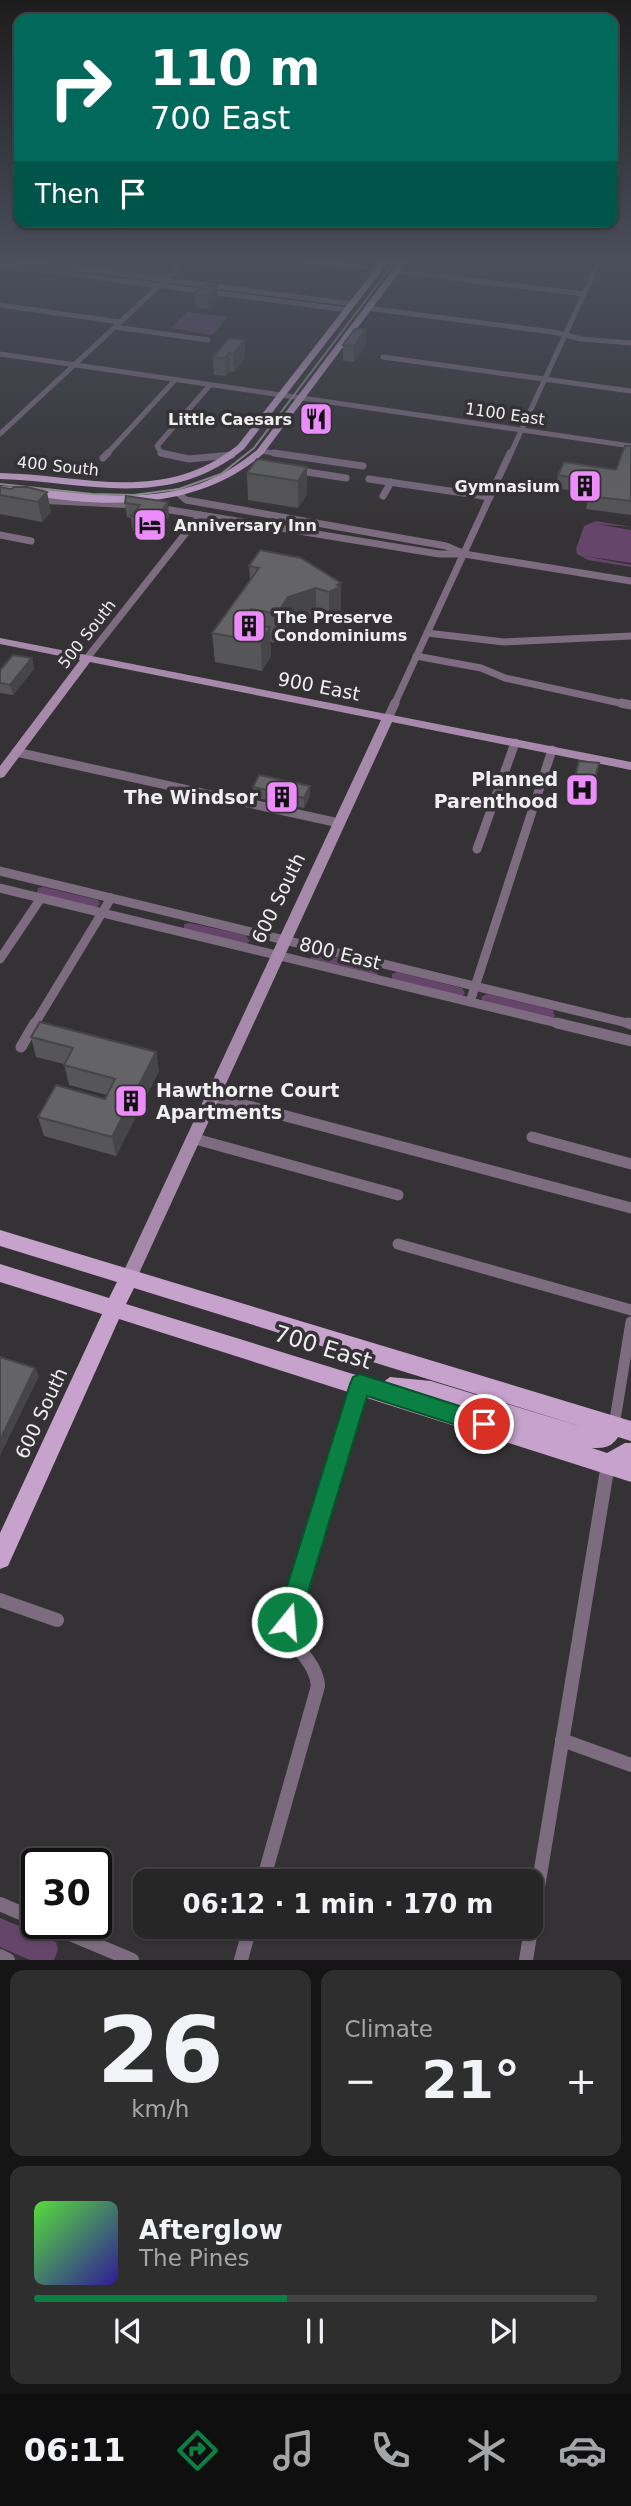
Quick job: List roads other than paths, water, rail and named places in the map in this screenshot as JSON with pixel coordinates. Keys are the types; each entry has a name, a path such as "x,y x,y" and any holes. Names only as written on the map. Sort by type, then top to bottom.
{"main road":[{"path":"232,455 316,350"},
{"path":"177,492 224,478 254,464 335,350"},
{"name":"400 South","path":"0,476 113,487 186,478 216,466 232,455"},
{"name":"400 South","path":"0,489 75,498 118,499 177,492"},
{"name":"700 East","path":"0,1238 622,1429"},
{"name":"700 East","path":"0,1273 631,1471"},
{"name":"600 South","path":"0,1558 129,1277"},
{"path":"360,1384 431,1391 586,1438 606,1437 622,1429"},
{"path":"608,1464 625,1454 631,1454"}],"street":[{"name":"400 South","path":"0,435 90,350"},
{"name":"600 South","path":"129,1277 558,350"},
{"name":"1100 East","path":"0,354 631,446"},
{"path":"383,357 631,391"},
{"path":"103,458 175,380"},
{"path":"210,385 157,446 162,454 174,458 232,455"},
{"path":"261,451 363,466"},
{"path":"284,468 346,478"},
{"path":"369,479 490,496"},
{"path":"383,496 391,482"},
{"path":"177,492 186,500 446,546 464,554"},
{"path":"0,496 79,504 135,505 442,555 464,554 631,581"},
{"name":"500 South","path":"0,774 200,515"},
{"path":"0,535 31,541"},
{"path":"427,634 501,643 631,636"},
{"name":"900 East","path":"0,641 631,766"},
{"path":"416,656 475,666 505,678 631,705"},
{"path":"477,849 515,743"},
{"path":"470,1002 552,750"},
{"path":"16,752 339,822"},
{"name":"800 East","path":"0,872 631,1024"},
{"path":"27,895 37,880"},
{"name":"800 East","path":"0,888 631,1041"},
{"path":"0,959 41,898"},
{"path":"21,1047 111,898"},
{"path":"174,930 182,916"},
{"path":"383,981 388,965"},
{"path":"559,1024 563,1007"},
{"path":"211,1096 631,1208"},
{"path":"532,1137 631,1164"},
{"path":"192,1138 398,1195"},
{"path":"398,1244 631,1310"},
{"path":"622,1429 631,1322"},
{"path":"266,1869 318,1686 315,1667 292,1644 287,1634 287,1622 360,1384"},
{"path":"526,1960 608,1464"},
{"path":"0,1600 51,1618"},
{"path":"562,1740 631,1765"},
{"path":"0,1904 21,1913"},
{"path":"82,1939 132,1960"},
{"path":"241,1960 247,1939"},
{"path":"0,1956 8,1960"}],"tram line":[{"path":"0,484 92,494 134,495 179,489 221,474 254,448 328,350"}],"place":[{"name":"Little Caesars","path":"316,419"},
{"name":"Gymnasium","path":"585,486"},
{"name":"Anniversary Inn","path":"150,525"},
{"name":"The Preserve Condominiums","path":"249,626"},
{"name":"Planned Parenthood","path":"582,790"},
{"name":"The Windsor","path":"282,797"},
{"name":"Hawthorne Court Apartments","path":"131,1101"}]}
